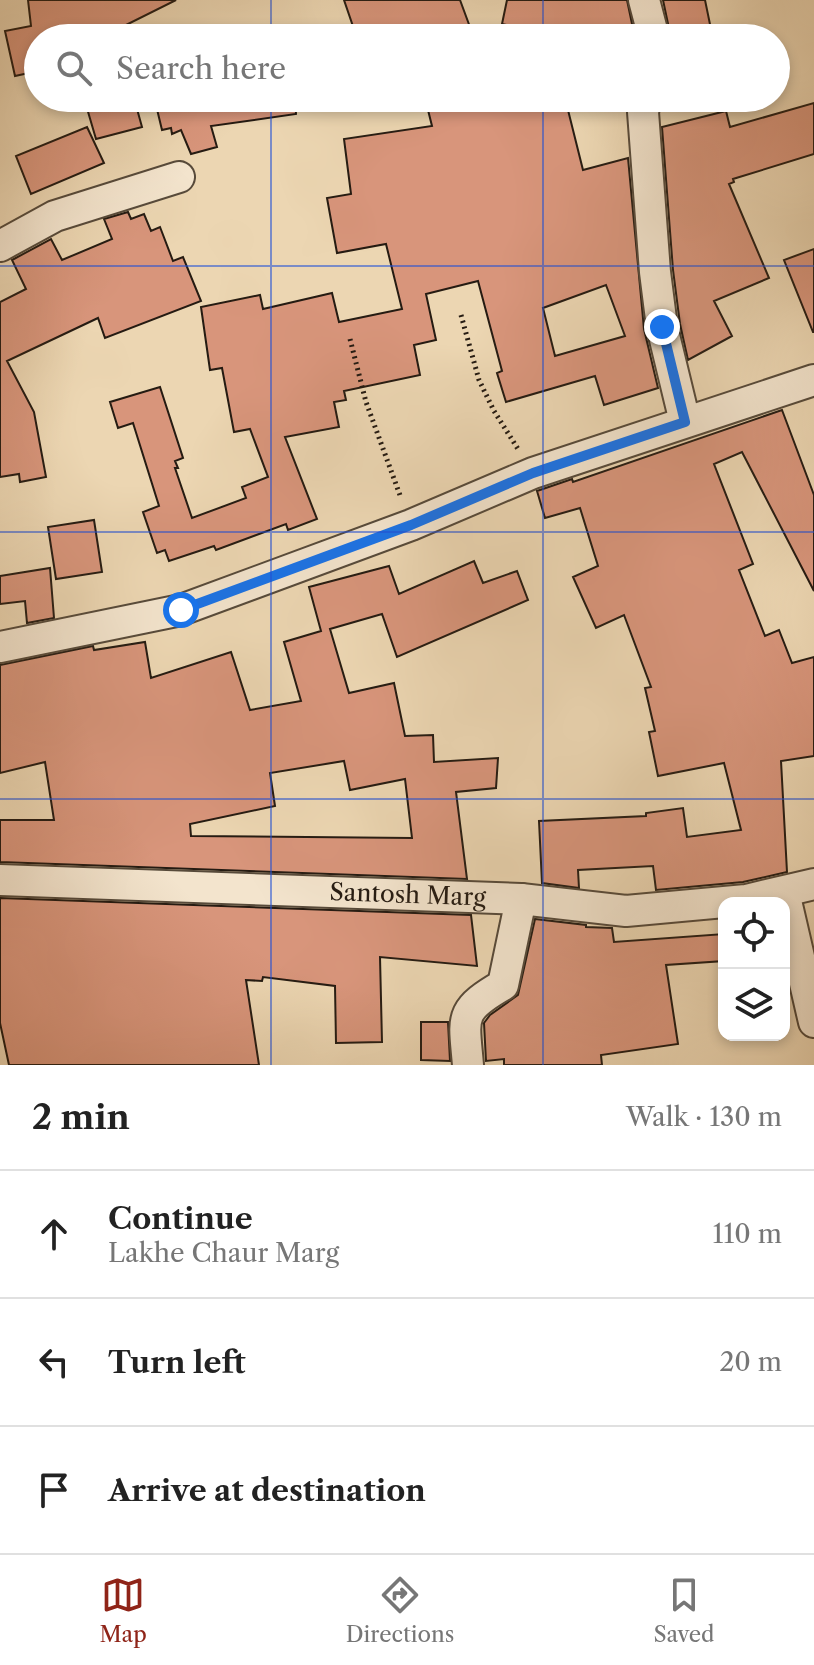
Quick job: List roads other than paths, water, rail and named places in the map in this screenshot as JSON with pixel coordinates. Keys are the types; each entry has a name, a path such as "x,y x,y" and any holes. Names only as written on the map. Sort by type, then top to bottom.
{"street":[{"path":"644,0 650,24"},
{"path":"643,112 662,327 685,422"},
{"path":"0,246 55,216 179,177"},
{"path":"0,647 181,610 411,525 533,473 814,380"},
{"name":"Santosh Marg","path":"0,880 521,899 626,911 746,900 814,884"},
{"path":"784,892 814,1022"},
{"path":"468,1065 464,1021 471,1006 503,985 521,899"}]}
